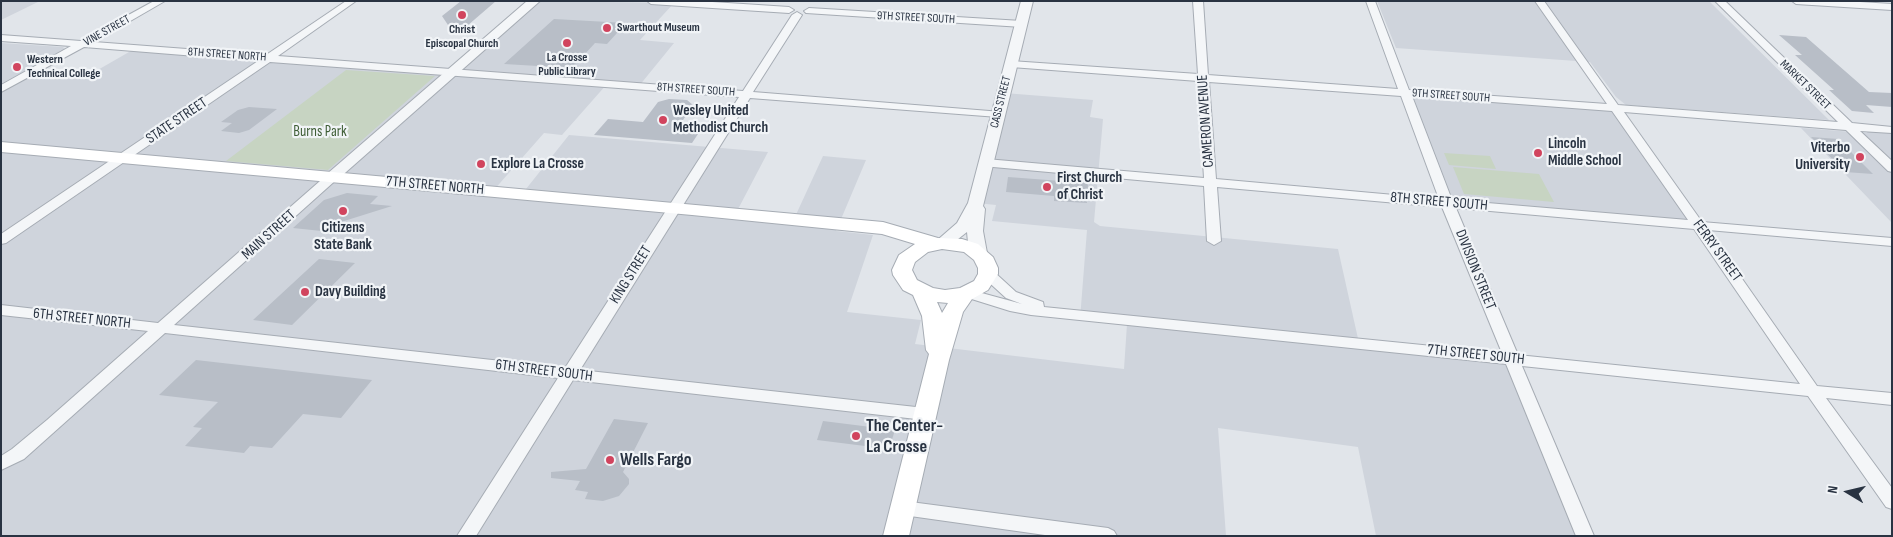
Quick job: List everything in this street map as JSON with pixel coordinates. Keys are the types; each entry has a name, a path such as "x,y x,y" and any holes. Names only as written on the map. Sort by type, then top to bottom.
{"main road":[{"name":"7TH STREET NORTH","path":"1,147 674,207 868,228 893,229 939,244"},
{"name":"7TH STREET NORTH","path":"868,228 900,244 906,259"},
{"path":"939,244 962,245 978,253 987,263 988,274 981,285 966,293 945,297 922,292 910,285 903,275 902,270 906,259 921,248 939,244"},
{"path":"922,292 933,316 938,360"},
{"path":"896,536 938,360 953,312 966,293"}],"street":[{"name":"VINE STREET","path":"1,88 161,1"},
{"name":"STATE STREET","path":"1,240 352,1"},
{"name":"MAIN STREET","path":"1,464 31,444 534,1"},
{"name":"9TH STREET SOUTH","path":"651,1 1022,24"},
{"name":"CASS STREET","path":"939,244 964,226 976,203 1027,1"},
{"name":"CAMERON AVENUE","path":"1198,1 1214,242"},
{"name":"DIVISION STREET","path":"1370,1 1407,92 1448,203 1585,536"},
{"name":"FERRY STREET","path":"1539,1 1753,302 1812,390 1892,502"},
{"name":"MARKET STREET","path":"1719,1 1892,168"},
{"path":"1796,1 1892,7"},
{"name":"KING STREET","path":"466,536 800,9"},
{"name":"8TH STREET NORTH","path":"1,38 453,72"},
{"name":"9TH STREET SOUTH","path":"1011,64 1407,92 1892,130"},
{"name":"8TH STREET SOUTH","path":"453,72 998,114"},
{"name":"8TH STREET SOUTH","path":"986,163 1892,242"},
{"name":"CASS STREET","path":"976,203 978,214 974,231 978,253"},
{"name":"7TH STREET SOUTH","path":"988,274 1011,295 1060,312"},
{"name":"7TH STREET SOUTH","path":"966,293 1015,308 1892,399"},
{"name":"6TH STREET NORTH","path":"1,310 164,327"},
{"name":"6TH STREET SOUTH","path":"164,327 925,414"},
{"path":"903,508 1108,536"}],"shaded area":[{"name":"Western Technical College","path":"1,1 40,1 1,20"},
{"path":"534,1 674,3 640,40 674,43 639,86 607,84 562,135 544,133 493,191 522,194 569,135 768,152 736,213 794,219 823,156 866,160 836,231 873,235 847,312 921,320 915,344 1124,369 1127,324 1080,319 1087,230 992,221 996,205 976,203 1004,93 1093,100 1090,117 1103,119 1094,222 1100,226 1338,249 1359,343 1511,359 1585,536 1376,536 1358,447 1218,428 1226,536 1,536 1,89 36,70 89,75 136,48 453,72"},
{"path":"1377,1 1709,1 1829,120 1626,105 1616,97 1590,62 1396,48"},
{"name":"Western Technical College","path":"1,43 63,47 65,49 1,84"},
{"name":"Lincoln Middle School","path":"1407,93 1616,108 1698,225 1448,203"},
{"name":"Viterbo University","path":"1801,128 1867,133 1868,131 1892,131 1892,223"}],"green space":[{"name":"Burns Park","path":"346,70 435,76 328,170 226,161"},
{"path":"1444,153 1490,156 1496,169 1449,165"},
{"path":"1453,167 1539,174 1554,202 1464,194"}],"building":[{"name":"Christ Episcopal Church","path":"461,1 496,1 467,26 448,25 442,16"},
{"name":"La Crosse Public Library","path":"554,19 626,23 607,44 595,43 572,68 504,64"},
{"path":"1779,35 1806,37 1869,92 1892,93 1892,107 1866,105 1874,113 1852,111 1829,90 1834,90 1795,55 1802,55"},
{"name":"Wesley United Methodist Church","path":"669,99 687,100 693,105 679,126 702,128 692,143 594,135 608,119 643,122 658,102"},
{"path":"249,107 277,109 249,130 239,133 221,131 232,123 221,122 238,110"},
{"path":"1811,137 1838,139 1873,174 1845,172"},
{"name":"First Church of Christ","path":"1008,177 1088,183 1087,203 1054,201 1054,196 1006,192"},
{"name":"Citizens State Bank","path":"347,193 378,196 370,204 392,206 341,222 331,232 293,228 324,200"},
{"name":"Davy Building","path":"319,259 355,263 292,325 253,320"},
{"path":"196,360 372,380 341,418 303,414 272,448 250,446 244,453 185,446 202,428 193,427 218,402 159,395"},
{"name":"Wells Fargo","path":"614,419 648,423 623,472 629,479 629,484 619,496 603,501 585,499 588,492 575,490 580,481 551,478 551,472 586,469"},
{"name":"The Center- La Crosse","path":"823,421 895,430 889,449 817,440"}],"place":[{"name":"Christ Episcopal Church","path":"462,15"},
{"name":"Swarthout Museum","path":"607,28"},
{"name":"La Crosse Public Library","path":"567,43"},
{"name":"Western Technical College","path":"17,67"},
{"name":"Wesley United Methodist Church","path":"663,120"},
{"name":"Lincoln Middle School","path":"1538,153"},
{"name":"Viterbo University","path":"1860,157"},
{"name":"Explore La Crosse","path":"481,164"},
{"name":"First Church of Christ","path":"1047,187"},
{"name":"Citizens State Bank","path":"343,211"},
{"name":"Davy Building","path":"305,292"},
{"name":"The Center- La Crosse","path":"856,436"},
{"name":"Wells Fargo","path":"610,460"}]}
